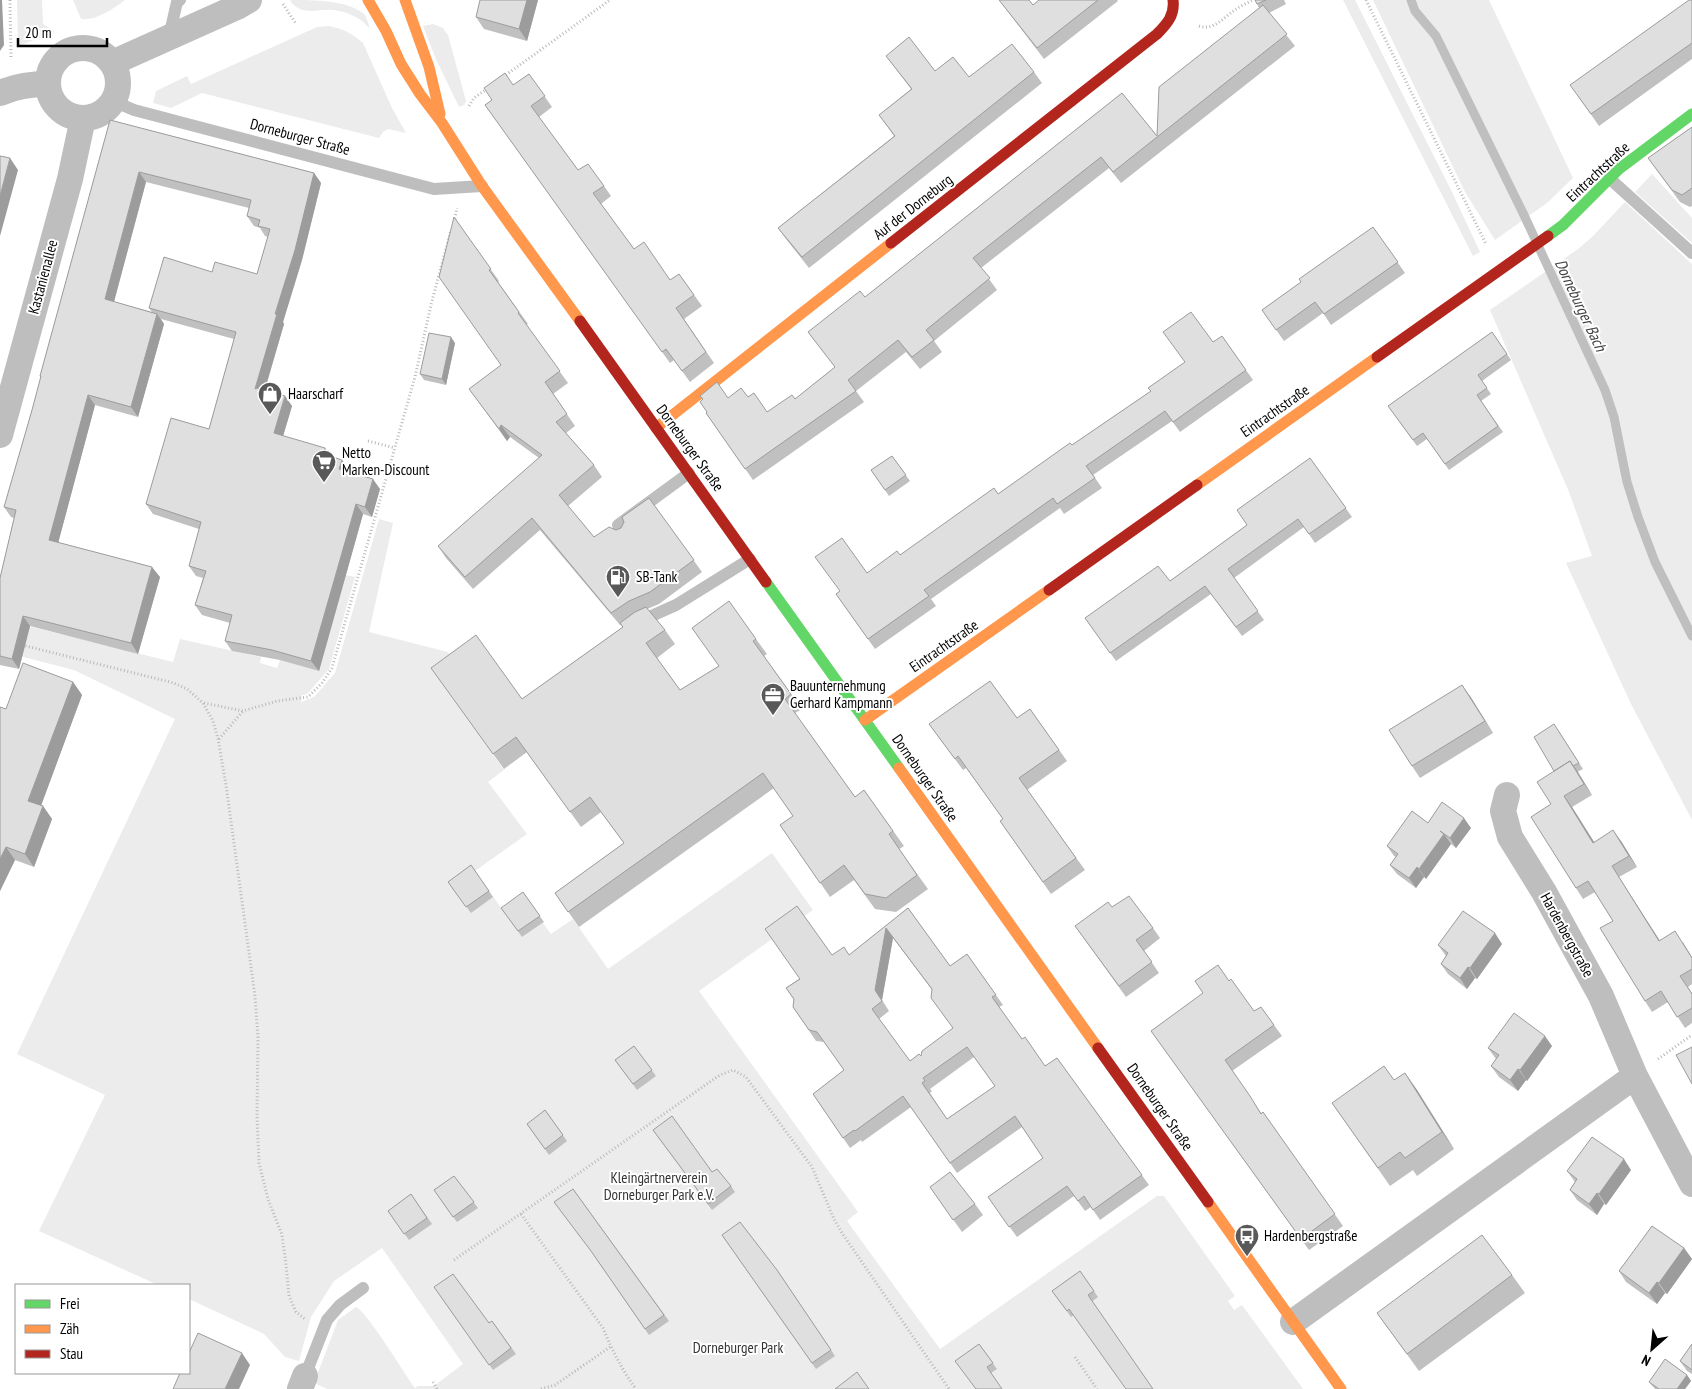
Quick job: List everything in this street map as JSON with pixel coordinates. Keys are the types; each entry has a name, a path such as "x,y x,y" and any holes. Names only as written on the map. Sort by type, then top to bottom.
{"street":[{"path":"112,63 249,0"},
{"name":"Dorneburger Straße","path":"368,0 406,72 442,123 482,186 689,473 1341,1389"},
{"name":"Dorneburger Straße","path":"405,0 411,21 427,60 442,123"},
{"path":"1172,0 1174,10 1172,16"},
{"name":"Auf der Dorneburg","path":"656,428 1146,43 1160,31 1172,16"},
{"path":"76,48 86,48 96,50 105,55 112,63 118,82 117,92 107,109 98,114 83,118 69,115 54,103 49,94 47,84 48,74 58,57 76,48"},
{"path":"8,90 32,84 47,84"},
{"name":"Eintrachtstraße","path":"865,720 1563,225 1588,202 1609,178 1648,146 1692,114"},
{"name":"Kastanienallee","path":"0,434 70,179 83,118"},
{"name":"Hardenbergstraße","path":"1506,795 1503,811 1510,837 1544,892 1601,996 1635,1076 1692,1184"},
{"path":"1293,1322 1635,1076"}],"lane":[{"path":"169,38 177,2 180,0"},
{"name":"Dorneburger Straße","path":"113,101 134,110 434,190 482,186"},
{"path":"1609,178 1692,253"},
{"path":"624,534 618,525 689,473"},
{"path":"626,630 673,601 750,559"},
{"path":"302,1382 322,1328 340,1305 363,1288"}],"path":[{"path":"8,90 11,61 10,0"},
{"path":"497,81 610,0"},
{"path":"1172,16 1204,27 1214,25 1236,8 1253,0"},
{"path":"1366,0 1499,271"},
{"path":"283,4 296,24"},
{"path":"442,123 468,107 474,98 489,87"},
{"path":"203,703 243,711 277,701 308,697 322,683 332,668 415,377 448,238 457,213 457,188"},
{"path":"368,441 395,448"},
{"path":"19,644 187,689 203,703 214,721 226,785 256,996 258,1036 257,1116 260,1163 268,1199 282,1235 289,1296 296,1312 306,1321 322,1328"},
{"path":"218,739 243,711"},
{"path":"1635,1076 1692,1035"},
{"path":"454,1260 720,1075 734,1070 746,1077 812,1167 834,1219 842,1232 949,1389"},
{"path":"521,1214 603,1328 610,1347 636,1389"},
{"path":"541,1389 555,1385 610,1347"},
{"path":"1075,1357 1097,1389"},
{"path":"433,1382 437,1389"}],"green space":[{"path":"17,0 42,0 43,24 55,32 18,46"},
{"path":"73,0 125,0 104,14 93,18 81,19"},
{"path":"1343,0 1355,0 1452,192 1480,252 1473,256"},
{"path":"1373,0 1489,0 1573,178 1547,203 1495,240 1465,192"},
{"path":"290,1 340,3 349,6 364,14 370,28 361,20 347,13 332,10 307,11 296,6"},
{"path":"433,24 443,28 448,35 466,101 464,105 459,107 435,57 423,26"},
{"path":"329,26 347,32 363,43 392,108 406,133 388,129 379,138 202,93 171,108 153,103 156,91 187,76 191,84 317,27"},
{"path":"1652,174 1692,218 1692,243 1635,192"},
{"path":"1625,202 1692,264 1692,820 1631,704 1566,563 1592,556 1569,492 1490,310 1578,249"},
{"path":"379,519 393,523 369,632 448,652 460,669 441,683 504,770 488,782 527,834 475,871 522,937 543,923 551,934 573,919 608,969 772,853 813,910 699,991 858,1212 847,1221 940,1349 1157,1196 1164,1196 1235,1296 1228,1301 1234,1310 1242,1305 1303,1389 327,1389 314,1383 338,1320 356,1307 369,1320 415,1388 418,1386 434,1386 463,1364 382,1248 334,1281 311,1317 299,1361 285,1357 264,1334 190,1299 190,1284 156,1284 39,1231 105,1095 17,1054 175,719 74,670 0,651 0,619 173,662 180,639 261,657 260,663 277,668 280,660 346,575 355,577 329,669 308,693 302,695 301,702 314,697 335,673"}],"building":[{"path":"480,0 527,0 519,29 476,17"},
{"path":"999,0 1029,0 1033,5 1039,0 1098,0 1037,48"},
{"path":"1255,0 1266,0 1257,4"},
{"path":"1689,0 1692,0 1692,43 1591,114 1570,85"},
{"path":"1263,5 1287,34 1113,172 1101,157 973,258 990,278 926,330 934,340 912,357 898,340 848,380 856,391 745,469 706,413 700,402 703,399 700,396 717,382 728,398 741,388 748,397 754,393 767,412 792,395 795,399 835,367 808,332 860,291 865,297 1122,93 1157,136 1159,87"},
{"path":"909,37 935,71 953,57 969,77 1012,44 1034,72 802,257 778,228 895,136 879,115 912,89 886,56"},
{"path":"505,73 513,85 529,74 545,96 531,106 578,170 588,164 604,186 593,193 634,249 644,242 670,280 679,274 694,295 676,308 706,352 682,371 666,349 662,352 485,105 492,100 484,88"},
{"path":"110,120 314,173 295,250 275,314 277,314 255,389 285,396 274,433 325,448 324,454 342,460 339,469 373,479 365,507 356,504 311,661 272,650 225,641 232,615 195,605 206,571 189,566 201,522 146,504 171,418 209,429 236,332 149,308 164,257 212,272 215,262 257,274 270,229 258,226 260,220 247,216 251,200 139,172 105,299 157,314 131,407 88,395 49,540 152,567 131,643 23,616 12,659 0,656 0,578 16,510 4,507"},
{"path":"1692,127 1692,188 1682,195 1672,190 1648,158"},
{"path":"0,156 10,158 0,196"},
{"path":"454,217 491,269 489,270 518,313 560,371 545,382 567,414 556,422 594,465 559,495 594,537 609,527 616,530 621,528 624,522 622,517 649,498 694,560 650,592 629,601 611,613 532,518 465,577 438,546 542,455 501,425 499,429 469,389 501,365 439,277"},
{"path":"1373,227 1398,262 1324,314 1315,302 1276,330 1262,310 1301,282 1299,279"},
{"path":"1191,312 1213,342 1222,336 1246,370 1173,422 1165,411 1086,466 1095,478 1057,504 1053,498 924,590 929,596 868,639 836,594 840,591 815,557 842,538 867,573 897,551 900,555 994,488 998,494 1070,443 1072,445 1151,391 1148,388 1185,362 1163,332"},
{"path":"1492,332 1507,354 1478,375 1487,388 1477,395 1498,426 1445,464 1423,433 1413,440 1388,406"},
{"path":"429,333 451,337 442,379 420,374"},
{"path":"892,456 906,475 885,490 871,470"},
{"path":"1310,458 1346,508 1309,534 1298,519 1228,569 1258,611 1236,627 1205,586 1110,653 1085,618 1158,566 1170,581 1247,525 1237,510"},
{"path":"729,601 756,639 753,641 791,694 785,699 855,797 864,790 893,831 889,834 917,875 886,898 865,894 844,865 820,883 780,825 793,816 763,773 568,912 555,893 624,843 590,797 570,812 516,737 493,754 431,668 476,635 522,699 623,627 620,623 635,612 646,607 665,630 646,643 680,690 719,666 692,628"},
{"path":"23,663 73,682 28,801 43,806 25,854 6,847 0,859 0,707 6,709"},
{"path":"990,681 1017,718 1030,709 1059,750 1019,778 1076,858 1043,882 1000,821 1003,819 958,756 955,759 929,724"},
{"path":"1462,685 1485,721 1412,766 1389,730"},
{"path":"1554,724 1579,763 1573,766 1570,761 1554,771 1534,737"},
{"path":"1570,761 1584,784 1564,796 1593,843 1613,830 1629,856 1612,866 1659,941 1675,931 1692,958 1692,969 1680,976 1692,994 1692,1008 1677,1017 1661,991 1645,1001 1600,928 1613,921 1588,881 1576,888 1531,817 1551,804 1537,782"},
{"path":"1442,802 1464,818 1450,838 1440,831 1444,834 1419,869 1417,867 1409,878 1390,865 1398,854 1387,846 1412,811 1428,823"},
{"path":"471,865 489,891 466,907 448,882"},
{"path":"523,892 540,916 518,931 501,908"},
{"path":"1129,896 1153,928 1136,940 1152,962 1119,986 1075,926 1108,902 1112,907"},
{"path":"797,906 832,955 844,947 849,955 908,908 950,966 967,954 996,995 992,997 1022,1039 1025,1037 1045,1066 1057,1058 1142,1175 1093,1210 1084,1196 1078,1201 1067,1186 1009,1227 988,1197 1043,1158 1015,1116 950,1163 903,1096 843,1138 813,1094 844,1070 817,1032 809,1030 793,1007 794,999 786,988 800,979 765,929","holes":["886,928 932,989 931,998 953,1028 922,1051 921,1056 919,1054 910,1061 872,1009 882,1001 875,990","967,1047 995,1086 947,1119 922,1083 925,1081 923,1078"]},
{"path":"1463,911 1495,933 1470,968 1468,967 1460,978 1441,964 1448,953 1438,945"},
{"path":"1218,965 1229,981 1231,979 1254,1011 1261,1007 1274,1025 1225,1060 1261,1114 1263,1112 1335,1214 1301,1239 1151,1031 1203,993 1195,981"},
{"path":"1514,1013 1545,1036 1520,1070 1518,1069 1510,1080 1491,1066 1499,1055 1488,1048"},
{"path":"634,1046 652,1070 633,1084 615,1060"},
{"path":"1692,1047 1692,1084 1676,1055"},
{"path":"1384,1066 1394,1080 1405,1073 1442,1132 1405,1158 1400,1152 1378,1168 1332,1103"},
{"path":"545,1110 563,1135 545,1149 527,1124"},
{"path":"672,1116 712,1172 717,1169 731,1186 708,1204 653,1130"},
{"path":"1592,1137 1624,1159 1599,1194 1597,1193 1589,1204 1570,1190 1577,1179 1567,1171"},
{"path":"950,1172 975,1204 953,1220 930,1187"},
{"path":"454,1176 474,1202 453,1217 434,1190"},
{"path":"573,1189 664,1315 645,1329 591,1251 554,1202"},
{"path":"411,1194 427,1218 404,1234 388,1211"},
{"path":"740,1222 777,1270 831,1350 812,1363 722,1235"},
{"path":"1652,1226 1684,1248 1659,1283 1657,1282 1649,1293 1619,1271"},
{"path":"1482,1235 1512,1275 1407,1354 1377,1313"},
{"path":"1080,1271 1094,1291 1088,1295 1153,1389 1126,1389 1069,1309 1067,1311 1052,1291"},
{"path":"453,1274 489,1323 492,1321 511,1348 489,1365 434,1287"},
{"path":"198,1333 242,1353 225,1389 173,1389 180,1374 190,1374 190,1351"},
{"path":"979,1344 993,1363 987,1367 1002,1389 976,1389 955,1361"},
{"path":"1692,1344 1692,1370 1680,1361"},
{"path":"1665,1359 1687,1375 1677,1389 1659,1389 1649,1382"},
{"path":"857,1372 869,1389 835,1389"}],"waterway":[{"name":"Dorneburger Bach","path":"1411,0 1415,11 1436,36 1523,213 1605,390 1614,417 1627,482 1638,517 1655,562 1692,636"}],"traffic: fast":[{"path":"1548,236 1563,225 1619,169 1692,114"},
{"path":"766,582 899,768"}],"traffic: slow":[{"path":"368,0 386,31 401,64 420,94 442,123 482,186 580,321"},
{"path":"405,0 429,67 440,114"},
{"path":"656,428 891,243"},
{"path":"1197,485 1377,357"},
{"path":"865,720 1049,590"},
{"path":"899,768 1098,1048"},
{"path":"1208,1202 1341,1389"}],"traffic: jam":[{"path":"891,243 1157,34 1170,19 1173,10 1173,0"},
{"path":"1377,357 1548,236"},
{"path":"580,321 766,582"},
{"path":"1049,590 1197,485"},
{"path":"1098,1048 1208,1202"}],"place":[{"name":"Haarscharf","path":"270,415"},
{"name":"Netto Marken-Discount","path":"324,483"},
{"name":"SB-Tank","path":"618,598"},
{"name":"Bauunternehmung Gerhard Kampmann","path":"773,716"},
{"name":"Hardenbergstraße","path":"1247,1257"}],"park label":[{"name":"Kleingärtnerverein Dorneburger Park e.V.","path":"659,1186"},
{"name":"Dorneburger Park","path":"738,1348"}]}
